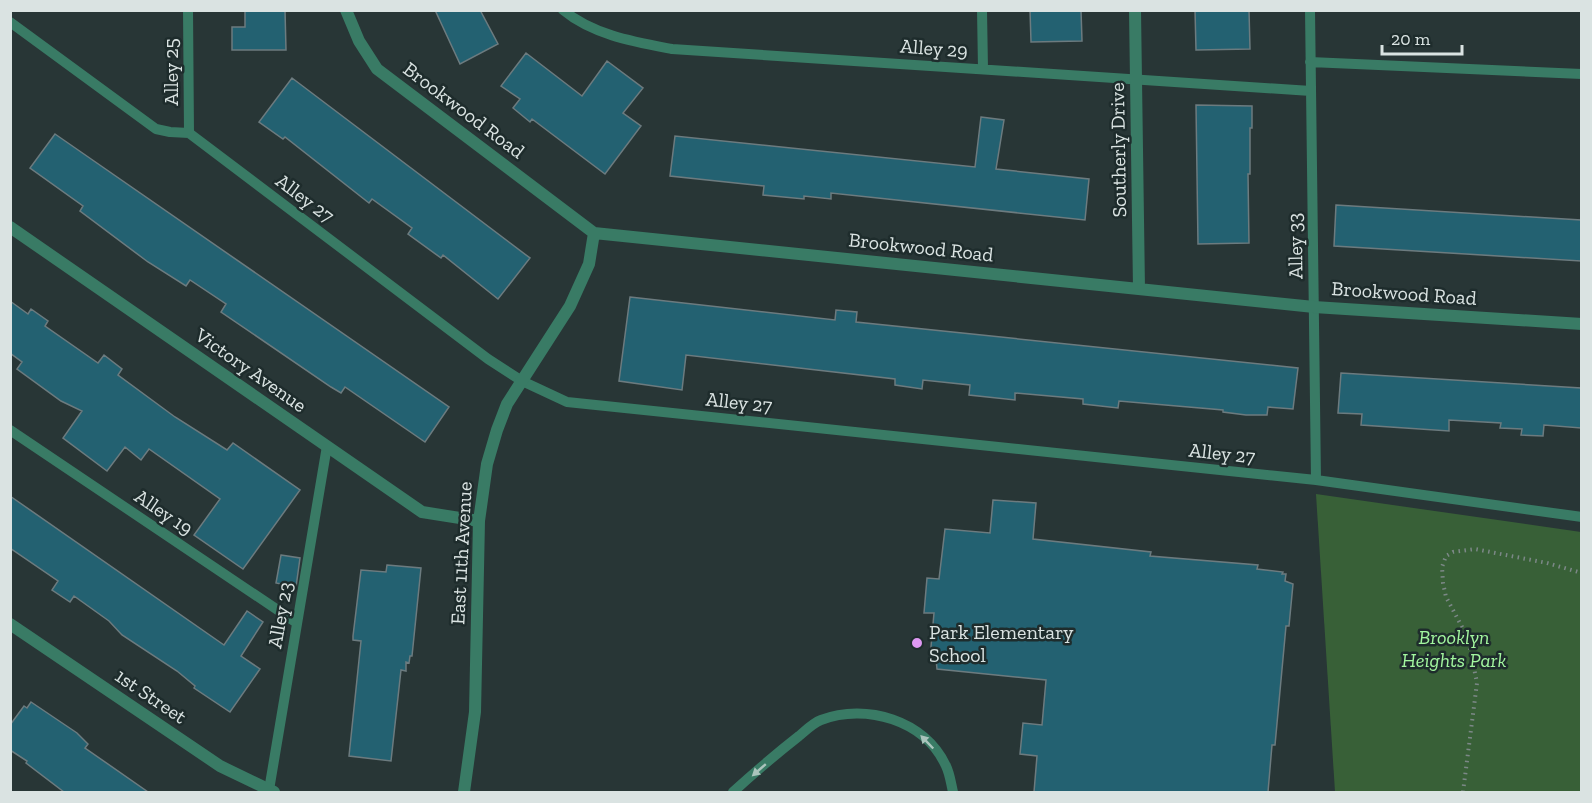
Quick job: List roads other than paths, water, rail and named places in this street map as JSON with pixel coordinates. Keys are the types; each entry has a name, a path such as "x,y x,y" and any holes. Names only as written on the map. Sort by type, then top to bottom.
{"street":[{"name":"Brookwood Road","path":"346,10 359,41 377,69 594,233 1314,307 1581,324"},
{"name":"Southerly Drive","path":"1135,10 1139,289"},
{"name":"Victory Avenue","path":"10,227 422,512 479,521"},
{"name":"East 11th Avenue","path":"464,792 475,712 479,521 487,464 507,405 570,306 589,264 594,233"},
{"name":"1st Street","path":"10,624 220,766 271,791"}],"lane":[{"name":"Alley 25","path":"188,10 189,133"},
{"name":"Alley 29","path":"563,10 596,30 639,43 672,49 1311,91"},
{"path":"982,10 983,69"},
{"name":"Alley 33","path":"1310,10 1316,480"},
{"path":"10,22 156,129 189,133"},
{"path":"1310,62 1581,75"},
{"name":"Alley 27","path":"189,133 488,359 522,381 567,402 1316,480 1581,517"},
{"name":"Alley 19","path":"10,430 297,623"},
{"name":"Alley 23","path":"271,791 327,446"},
{"path":"733,792 783,748 819,721 847,714 874,714 903,723 928,740 946,766 953,792"}],"place":[{"name":"Park Elementary School","path":"917,643"}],"park label":[{"name":"Brooklyn Heights Park","path":"1454,648"}]}
